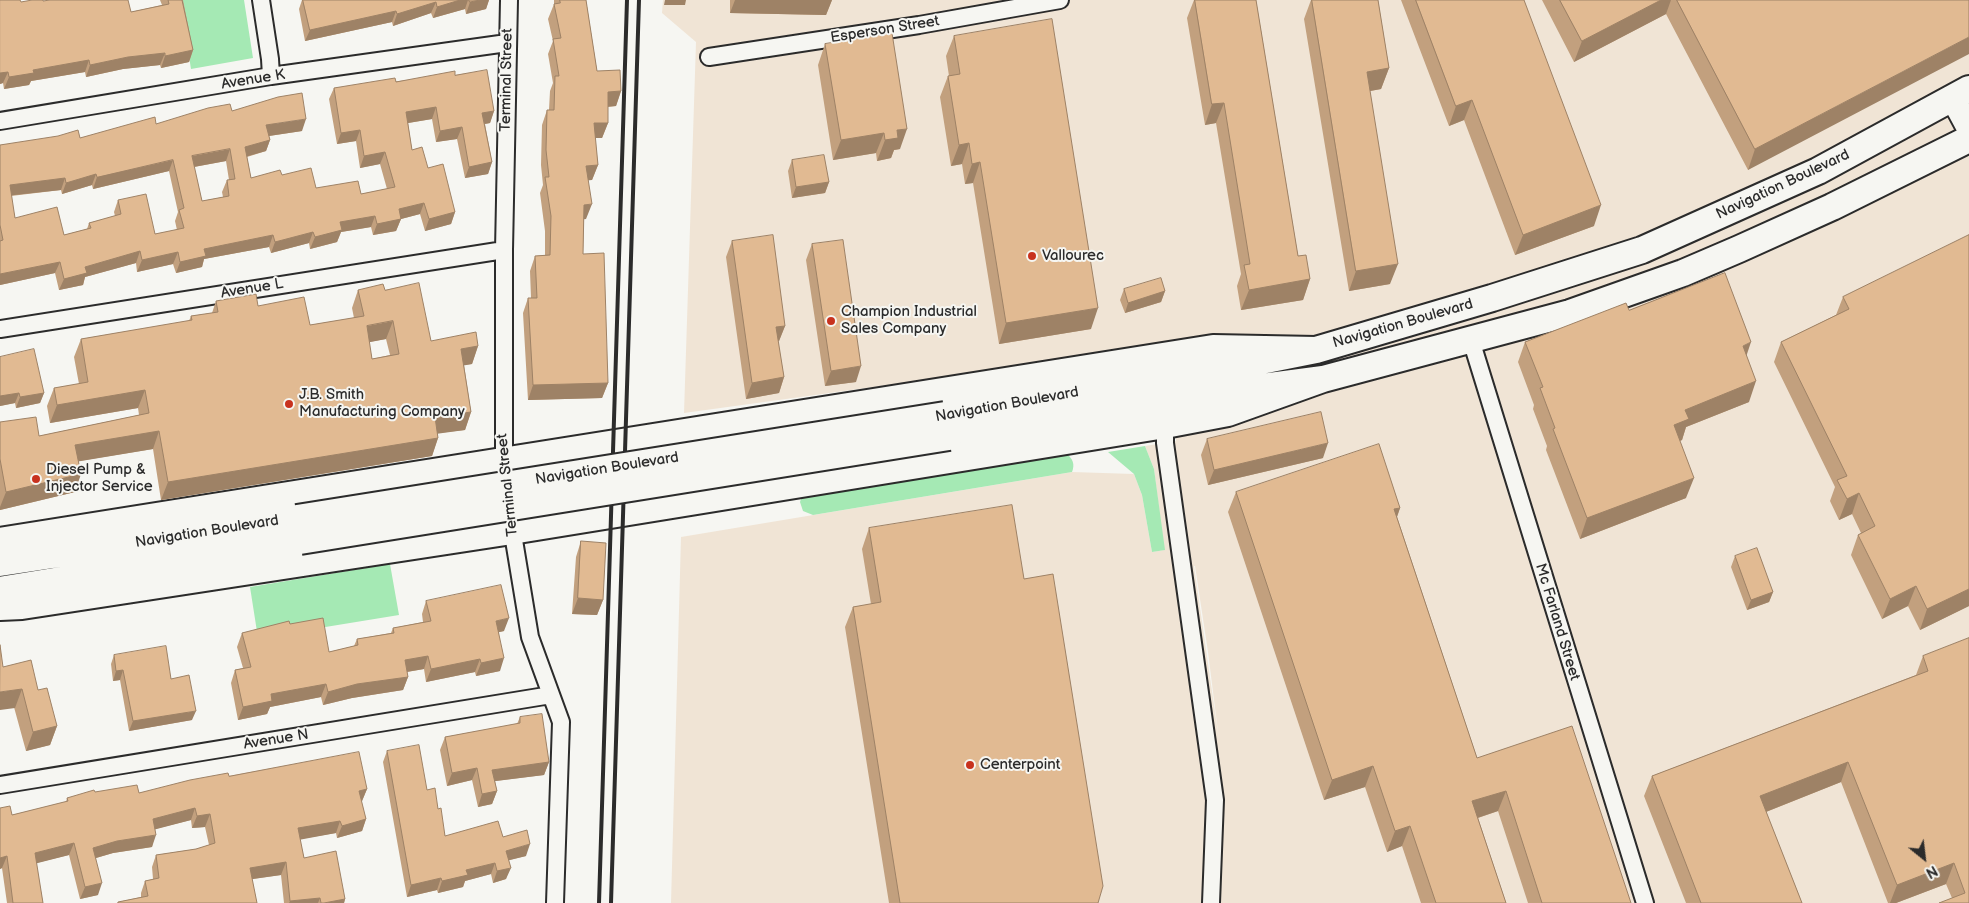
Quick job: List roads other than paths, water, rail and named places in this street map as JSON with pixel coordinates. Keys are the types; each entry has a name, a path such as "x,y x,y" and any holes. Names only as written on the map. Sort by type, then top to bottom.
{"main road":[{"path":"1961,94 1969,126"},
{"name":"Navigation Boulevard","path":"947,426 1316,350 1642,250 1818,171 1961,94"},
{"name":"Navigation Boulevard","path":"0,590 298,530 947,426 1324,379 1570,313 1684,273 1832,207 1969,139"},
{"path":"1451,310 1471,340"},
{"path":"0,541 1213,348 1316,350"},
{"path":"0,607 22,606 512,531 1165,425 1228,413 1324,379"},
{"name":"Navigation Boulevard","path":"0,563 298,530"}],"street":[{"path":"261,0 271,76"},
{"name":"Terminal Street","path":"509,0 504,250 503,460 512,531 530,637 561,722 555,903"},
{"name":"Esperson Street","path":"708,57 919,25 1060,0"},
{"name":"Avenue K","path":"0,121 271,76 507,43"},
{"name":"Avenue L","path":"0,329 504,250"},
{"name":"Mc Farland Street","path":"1471,340 1645,903"},
{"path":"1165,425 1215,800 1211,903"},
{"name":"Avenue N","path":"0,785 551,695"}],"railway":[{"path":"599,903 627,0"},
{"path":"611,903 639,0"}],"place":[{"name":"Vallourec","path":"1032,256"},
{"name":"Champion Industrial Sales Company","path":"831,321"},
{"name":"J.B. Smith Manufacturing Company","path":"289,404"},
{"name":"Diesel Pump & Injector Service","path":"36,479"},
{"name":"Centerpoint","path":"970,765"}]}
